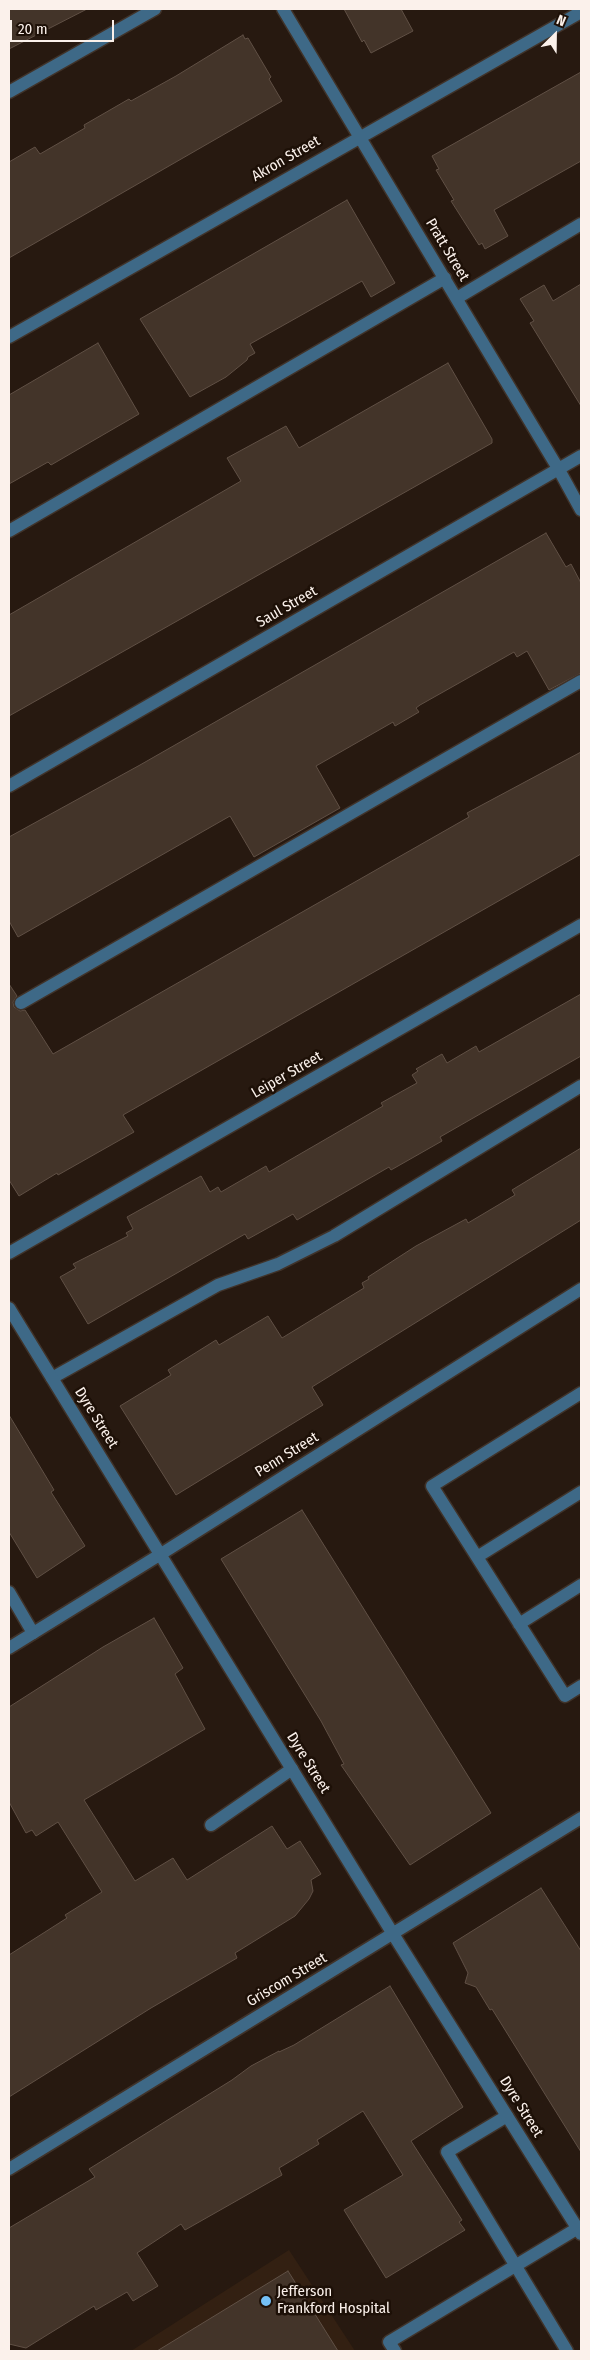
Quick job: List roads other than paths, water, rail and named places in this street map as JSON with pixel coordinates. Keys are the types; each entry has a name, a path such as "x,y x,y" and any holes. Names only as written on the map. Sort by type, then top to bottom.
{"street":[{"path":"9,92 155,9"},
{"name":"Pratt Street","path":"283,9 457,298 581,510"},
{"name":"Akron Street","path":"9,337 581,12"},
{"path":"457,298 581,224"},
{"path":"9,531 445,278"},
{"name":"Saul Street","path":"9,786 581,456"},
{"path":"22,1003 581,682"},
{"name":"Leiper Street","path":"9,1253 581,925"},
{"path":"52,1378 218,1285 278,1264 334,1236 581,1086"},
{"name":"Penn Street","path":"9,1648 581,1289"},
{"name":"Dyre Street","path":"9,1308 393,1934 579,2231"},
{"path":"581,1393 432,1486 565,1696 581,1686"},
{"path":"477,1557 581,1492"},
{"path":"519,1624 581,1586"},
{"path":"9,1592 33,1632"},
{"path":"211,1825 292,1769"},
{"name":"Griscom Street","path":"9,2169 581,1818"},
{"path":"508,2116 447,2152 567,2351"},
{"path":"394,2351 389,2342 515,2266 579,2231"}],"place":[{"name":"Jefferson Frankford Hospital","path":"266,2301"}]}
